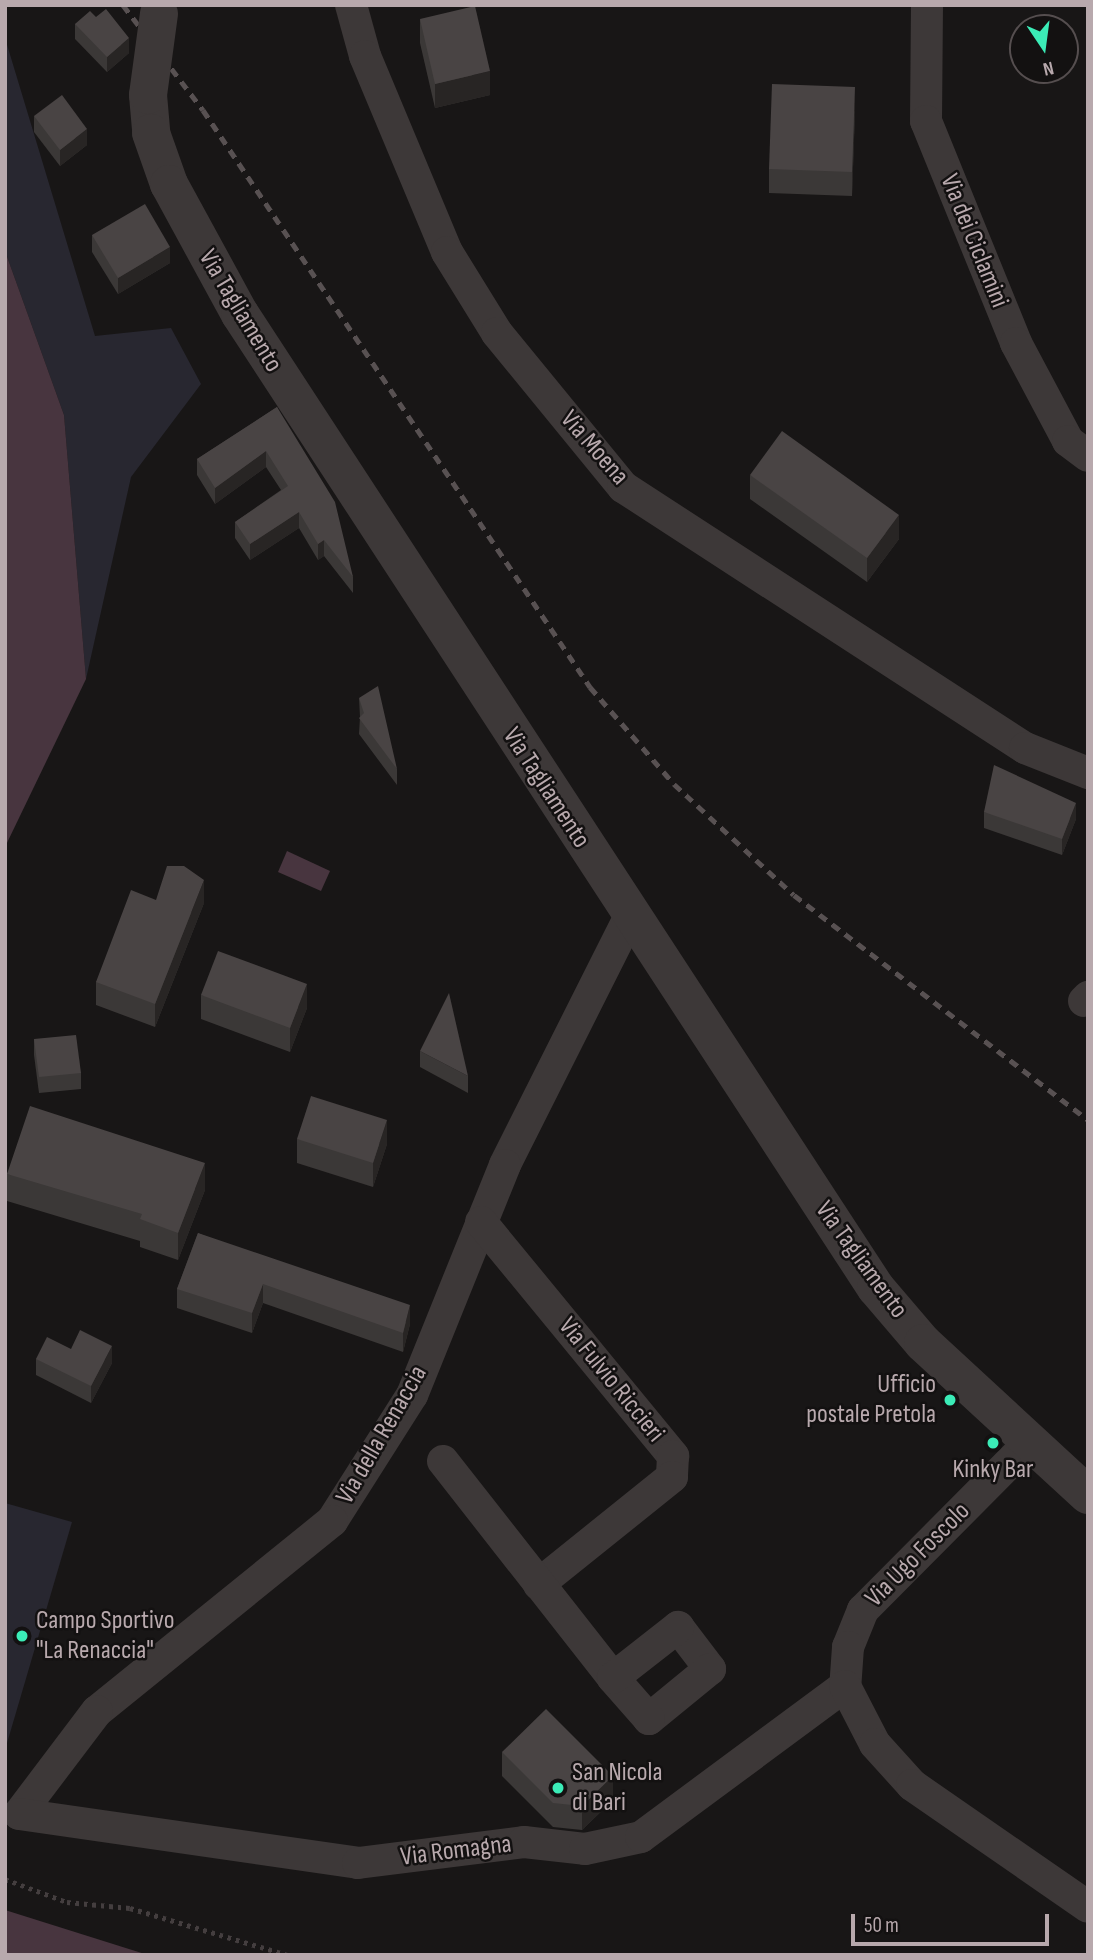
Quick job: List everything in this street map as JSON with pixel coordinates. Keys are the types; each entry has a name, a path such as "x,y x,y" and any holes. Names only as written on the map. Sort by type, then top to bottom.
{"street":[{"name":"Via Moena","path":"351,5 365,56 447,252 497,333 623,486 1026,748 1088,773"},
{"name":"Via dei Ciclamini","path":"927,5 926,121 1016,343 1068,441 1088,456"},
{"name":"Via Tagliamento","path":"158,10 148,95 156,146 208,262 629,918 876,1288 1027,1445 1088,1495"},
{"name":"Via della Renaccia","path":"19,1814 97,1711 331,1521 412,1395 481,1222 629,918"},
{"name":"Via Fulvio Riccieri","path":"481,1222 673,1456 672,1476 540,1584"},
{"name":"Via Ugo Foscolo","path":"845,1686 848,1647 863,1610 1027,1445"},
{"path":"443,1461 612,1678"},
{"path":"845,1686 875,1744 912,1785 1088,1907"},
{"name":"Via Romagna","path":"19,1814 358,1863 524,1842 585,1849 641,1837 845,1686"}],"path":[{"path":"5,1879 66,1902 130,1908 288,1955"}],"shaded area":[{"path":"5,38 95,336 171,328 201,384 131,477 86,679 64,415 5,251"},
{"path":"5,251 64,415 86,679 5,847"},
{"path":"287,851 330,871 321,891 278,872"},
{"name":"Campo Sportivo \"La Renaccia\"","path":"5,1503 72,1522 5,1750"},
{"path":"5,1910 148,1955 5,1955"}],"building":[{"path":"475,6 490,71 435,84 420,19"},
{"path":"106,9 129,38 107,57 75,24 90,11 96,17"},
{"path":"772,84 855,87 852,172 769,169"},
{"path":"62,95 87,129 60,150 34,116"},
{"path":"145,204 170,247 118,278 92,235"},
{"path":"277,407 335,502 353,577 324,540 318,544 299,512 250,544 235,522 288,486 266,451 215,488 197,459"},
{"path":"782,431 899,515 867,558 750,475"},
{"path":"378,686 397,769 359,718 364,713 359,698"},
{"path":"994,765 1076,803 1062,839 984,812"},
{"path":"167,866 184,866 204,880 155,1004 96,982 131,890 156,900"},
{"path":"218,951 307,984 290,1028 201,995"},
{"path":"449,993 468,1076 420,1051"},
{"path":"76,1035 81,1073 39,1077 34,1039"},
{"path":"311,1096 387,1120 373,1163 297,1139"},
{"path":"30,1106 205,1163 178,1233 140,1219 142,1214 7,1174"},
{"path":"198,1233 410,1305 403,1333 263,1284 252,1313 177,1289"},
{"path":"80,1330 112,1346 91,1386 36,1359 47,1337 71,1349"},
{"path":"546,1709 613,1776 582,1806 553,1803 502,1752"}],"railway":[{"path":"123,5 203,110 590,687 674,784 794,895 1088,1120"}],"place":[{"name":"Ufficio postale Pretola","path":"950,1400"},
{"name":"Kinky Bar","path":"993,1443"},
{"name":"Campo Sportivo \"La Renaccia\"","path":"22,1636"},
{"name":"San Nicola di Bari","path":"558,1788"}]}
